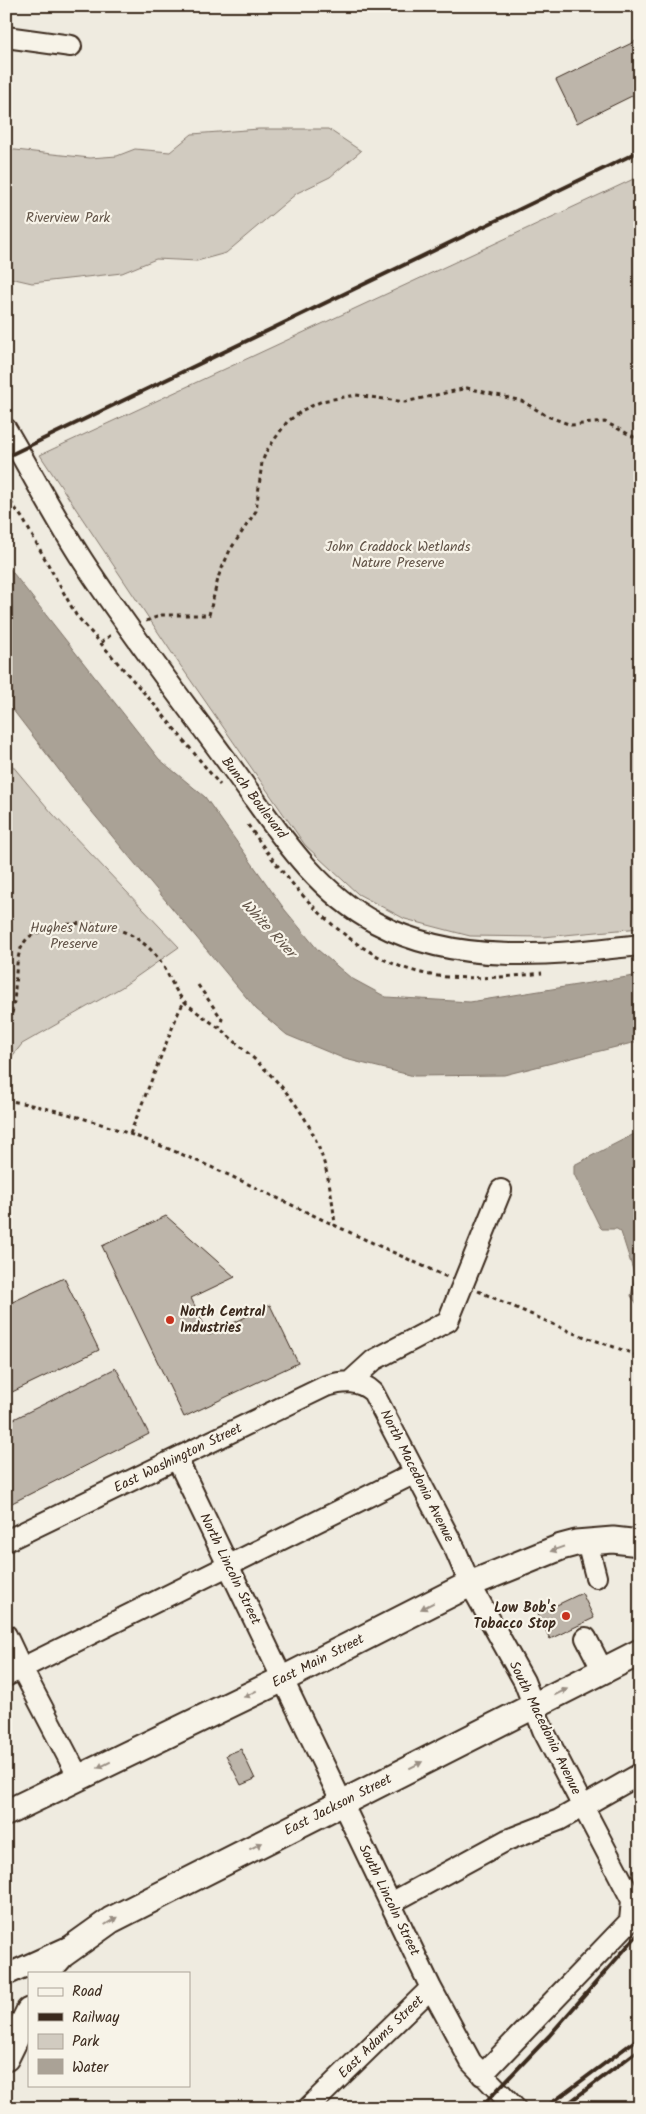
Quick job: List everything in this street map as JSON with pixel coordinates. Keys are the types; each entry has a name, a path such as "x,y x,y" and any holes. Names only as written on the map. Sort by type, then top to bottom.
{"main road":[{"name":"East Main Street","path":"6,1813 283,1679 470,1584 561,1547 613,1540 640,1543"},
{"name":"East Jackson Street","path":"47,1972 62,1955 111,1920 640,1652"},
{"path":"6,2058 28,2013"}],"street":[{"path":"6,37 71,46"},
{"name":"Bunch Boulevard","path":"6,429 82,560 129,627 304,864 338,898 358,913 378,924 412,938 463,950 533,954 640,945"},
{"path":"351,1381 374,1360 448,1321 501,1190"},
{"name":"East Washington Street","path":"6,1541 326,1386 351,1381"},
{"name":"North Macedonia Avenue","path":"351,1381 367,1387 372,1392 416,1473 470,1584"},
{"name":"North Lincoln Street","path":"177,1459 283,1679"},
{"path":"14,1672 416,1473"},
{"path":"587,1542 596,1577"},
{"name":"South Macedonia Avenue","path":"470,1584 524,1681 543,1730 632,1900 630,1921 482,2075"},
{"path":"6,1635 14,1672 79,1778"},
{"path":"586,1638 603,1670"},
{"name":"South Lincoln Street","path":"283,1679 431,1988 471,2062 515,2108"},
{"path":"391,1903 507,1840 559,1820 640,1774"},
{"path":"6,1975 84,1939"},
{"name":"East Adams Street","path":"308,2108 431,1988"}],"path":[{"path":"101,643 117,630 162,615 209,615 219,574 230,550 256,511 262,462 267,450 287,422 303,410 322,401 356,394 406,402 467,388 522,400 547,416 570,425 605,422 640,440"},
{"path":"6,1028 14,1010 20,955 23,945 29,937 56,926 72,923 106,926 134,937 158,958 184,1002 219,1028 274,1077 301,1110 312,1132 328,1175 335,1226"},
{"path":"198,985 222,1019 219,1028"},
{"path":"130,1134 184,1002"},
{"path":"6,1100 38,1106 130,1134 197,1160 335,1226 554,1325 640,1356"}],"green space":[{"name":"Riverview Park","path":"259,129 328,129 361,151 330,177 297,193 226,253 197,261 156,259 122,273 32,283 6,277 6,149 90,158 117,156 135,149 170,152 192,134"},
{"name":"John Craddock Wetlands Nature Preserve","path":"640,176 640,928 543,937 470,936 405,919 358,894 305,845 178,662 40,455"},
{"name":"Hughes Nature Preserve","path":"6,758 52,813 179,947 122,987 22,1044 6,1064"}],"water":[{"name":"White River","path":"6,564 159,759 205,797 285,910 318,950 351,978 386,997 470,1002 640,975 640,1041 504,1075 414,1076 345,1059 287,1035 256,1009 82,800 6,701"},
{"path":"640,1131 640,1305 631,1296 635,1276 621,1232 617,1229 602,1229 600,1227 574,1174 574,1165"}],"building":[{"path":"640,39 640,92 577,123 556,80"},
{"name":"North Central Industries","path":"166,1216 235,1277 191,1298 209,1335 270,1305 298,1363 184,1417 102,1246"},
{"path":"64,1278 99,1350 6,1395 6,1305"},
{"path":"116,1368 149,1434 6,1506 6,1423"},
{"name":"Low Bob's Tobacco Stop","path":"582,1593 594,1618 550,1639 538,1614"},
{"path":"241,1749 255,1779 241,1785 226,1755"}],"railway":[{"path":"6,457 640,151"},
{"path":"480,2108 549,2036 640,1932"},
{"path":"545,2108 640,2037"},
{"path":"562,2108 640,2049"}],"place":[{"name":"North Central Industries","path":"170,1320"},
{"name":"Low Bob's Tobacco Stop","path":"566,1616"}]}
